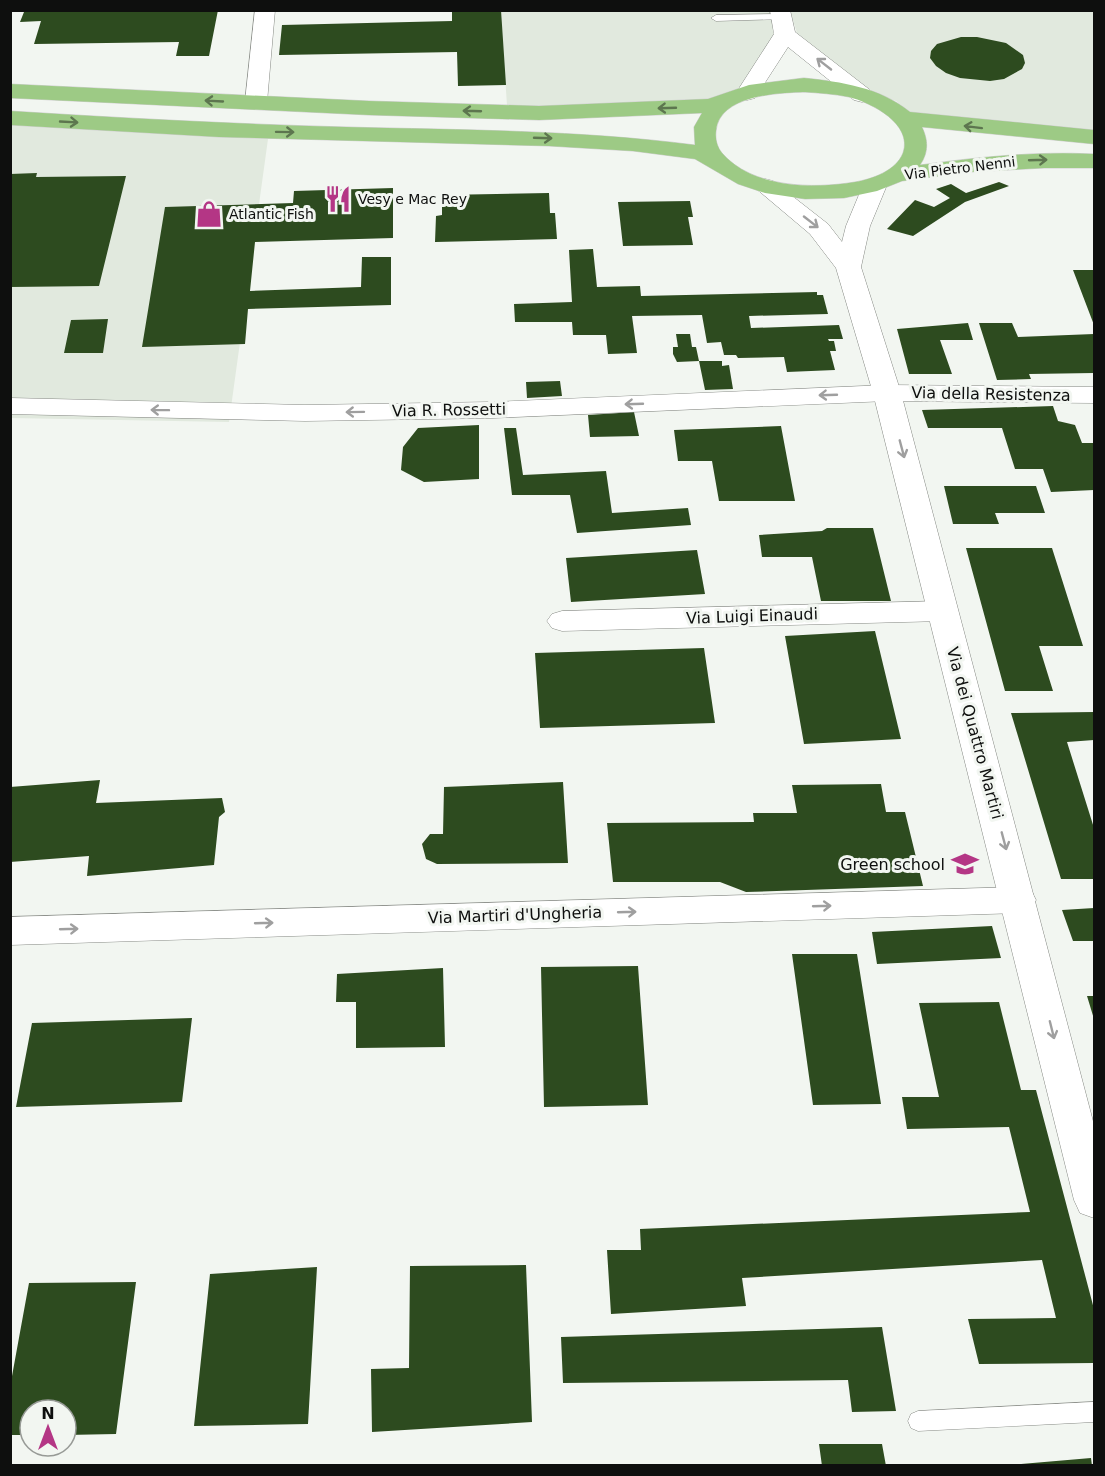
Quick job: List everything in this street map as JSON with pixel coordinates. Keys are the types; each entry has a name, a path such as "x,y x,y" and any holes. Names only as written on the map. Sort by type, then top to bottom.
{"main road":[{"path":"10,91 539,113 708,106 774,87 804,85 862,94 887,105 905,118 915,133 917,148 911,162 897,175 875,185 850,191 822,193 765,186 736,174 716,160 700,153 633,144 549,139 219,130 10,118"},
{"path":"716,160 705,145 704,129 710,115 725,102"},
{"name":"Via Pietro Nenni","path":"905,118 996,129 1095,136"},
{"name":"Via Pietro Nenni","path":"897,175 991,162 1060,159 1095,161"}],"street":[{"path":"256,102 265,10"},
{"path":"747,93 782,20 862,94"},
{"path":"848,267 858,226 875,185"},
{"name":"Via dei Quattro Martiri","path":"765,186 819,229 848,267 887,393 1095,1200"},
{"name":"Via della Resistenza","path":"887,393 1095,395"},
{"name":"Via R. Rossetti","path":"10,406 317,413 493,410 887,393"},
{"name":"Via Luigi Einaudi","path":"562,621 943,611"},
{"name":"Via Martiri d'Ungheria","path":"10,931 1019,900"}],"lane":[{"path":"716,18 782,20"},
{"path":"918,1421 1095,1412"}],"shaded area":[{"path":"501,11 771,11 776,33 739,89 717,99 539,108 507,106"},
{"path":"790,11 1094,11 1094,131 910,113 896,101 872,93 797,33"},
{"path":"10,125 268,139 229,422 11,418"}],"building":[{"path":"218,10 209,56 176,56 179,42 34,44 41,21 20,22 24,12"},
{"path":"452,10 501,10 506,85 458,86 457,52 279,55 282,25 452,21"},
{"path":"961,37 977,37 1006,43 1023,55 1025,63 1022,69 1004,79 990,81 960,78 946,73 930,58 931,51 937,44"},
{"path":"37,173 36,177 126,176 99,286 10,287 10,174"},
{"path":"999,182 1009,186 965,202 913,236 887,229 915,200 934,207 950,198 936,189 951,184 966,193"},
{"path":"393,188 393,238 255,242 250,291 361,287 362,257 391,257 391,305 248,309 245,344 142,347 165,207 293,203 294,191"},
{"path":"549,193 550,213 555,213 557,239 435,242 436,216 442,215 442,195"},
{"path":"690,201 693,217 688,217 693,245 623,246 618,202"},
{"path":"593,249 597,287 640,286 641,296 817,292 817,295 823,295 828,314 749,316 751,328 839,325 843,339 828,339 834,341 836,351 830,351 835,370 787,372 784,357 738,358 736,355 724,355 721,342 707,343 702,315 632,316 637,353 608,354 606,335 573,335 572,322 515,322 514,304 572,302 569,250"},
{"path":"1073,270 1094,270 1094,325"},
{"path":"108,319 103,353 64,353 71,320"},
{"path":"968,323 973,340 940,340 952,374 909,374 897,329"},
{"path":"979,323 1012,323 1018,337 1094,334 1094,373 1029,374 1031,379 997,380"},
{"path":"676,334 690,334 692,347 696,347 699,361 677,362 673,354 673,347 678,347"},
{"path":"699,361 722,361 722,366 729,365 733,389 705,390"},
{"path":"560,381 562,396 527,398 526,382"},
{"path":"1053,406 1058,421 1075,425 1082,443 1094,443 1094,490 1051,492 1043,469 1015,469 1002,428 928,428 922,410"},
{"path":"634,412 639,436 590,437 588,415"},
{"path":"479,425 479,479 424,482 401,470 403,447 418,428"},
{"path":"781,426 795,501 719,501 712,461 678,461 674,430"},
{"path":"504,428 516,428 523,475 606,471 612,513 688,508 691,525 577,533 570,495 512,495"},
{"path":"944,486 1036,486 1045,513 995,513 999,524 953,524"},
{"path":"827,528 873,528 891,601 821,601 812,557 762,557 759,535 822,531"},
{"path":"966,548 1052,548 1083,646 1039,646 1053,691 1005,691"},
{"path":"697,550 705,594 571,602 566,558"},
{"path":"875,631 901,739 804,744 785,636"},
{"path":"704,648 715,723 540,728 535,653"},
{"path":"1094,712 1094,740 1067,742 1094,828 1094,879 1061,879 1011,713"},
{"path":"100,780 96,803 222,798 225,812 219,817 214,865 87,876 89,856 10,862 10,787"},
{"path":"563,782 568,863 437,864 426,859 422,844 430,834 443,834 444,787"},
{"path":"881,784 886,812 905,812 923,886 746,892 720,882 613,882 607,823 754,822 753,813 797,813 792,785"},
{"path":"1094,908 1094,941 1073,941 1062,910"},
{"path":"992,926 1001,958 877,964 872,932"},
{"path":"792,954 857,954 881,1104 813,1105"},
{"path":"638,966 648,1105 544,1107 541,967"},
{"path":"443,968 445,1047 356,1048 356,1002 336,1002 337,974"},
{"path":"1087,996 1094,996 1094,1019"},
{"path":"999,1002 1021,1090 1036,1090 1094,1309 1094,1363 979,1364 968,1319 1056,1318 1042,1260 742,1278 746,1306 611,1314 607,1250 641,1250 640,1229 1030,1212 1009,1127 907,1129 902,1097 939,1097 919,1003"},
{"path":"192,1018 182,1102 16,1107 32,1023"},
{"path":"526,1265 532,1422 372,1432 371,1369 409,1368 410,1266"},
{"path":"317,1267 308,1424 194,1426 210,1274"},
{"path":"136,1282 116,1434 78,1435 78,1398 18,1398 18,1435 10,1435 10,1387 29,1283"},
{"path":"882,1327 896,1411 852,1412 848,1380 563,1383 561,1337"},
{"path":"819,1444 882,1444 886,1466 822,1466"},
{"path":"1091,1458 1092,1466 1021,1466 1021,1464"}],"place":[{"name":"Vesy e Mac Rey","path":"338,199"},
{"name":"Atlantic Fish","path":"209,214"},
{"name":"Green school","path":"965,864"}]}
